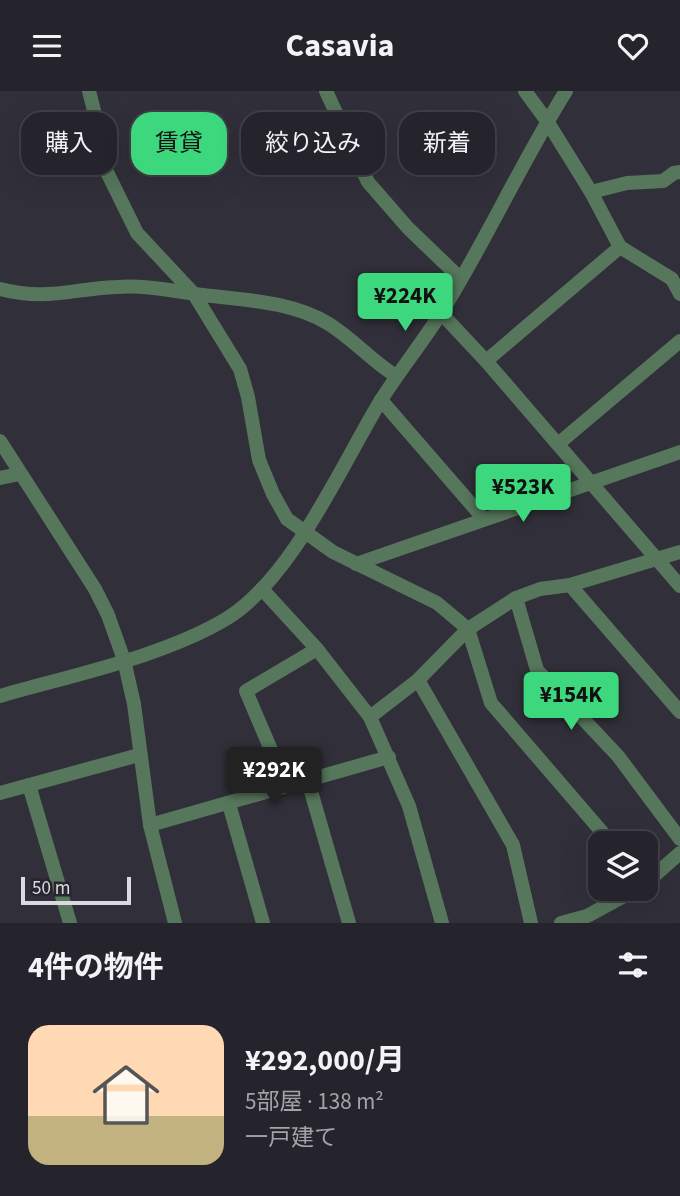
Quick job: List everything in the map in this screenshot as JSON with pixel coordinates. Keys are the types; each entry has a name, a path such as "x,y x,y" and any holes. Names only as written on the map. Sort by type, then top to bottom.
{"street":[{"path":"89,91 105,168 119,200 137,233 194,294 240,369 260,460 286,519 356,564 437,603 468,629 491,703 601,831"},
{"path":"326,91 368,182 408,228 460,278"},
{"path":"525,91 591,192 620,247 672,279 680,294"},
{"path":"0,696 182,641 227,618 262,589 304,532 396,376 441,313 566,91"},
{"path":"591,192 627,183 663,181 680,172"},
{"path":"486,361 620,247"},
{"path":"0,289 23,295 51,296 116,286 145,287 280,305 327,323 357,344 379,366 396,376"},
{"path":"441,313 486,361 680,586"},
{"path":"558,444 680,341"},
{"path":"381,400 484,519"},
{"path":"0,441 95,589 108,615 124,660 134,704 150,825 175,923"},
{"path":"356,564 680,452"},
{"path":"0,478 20,474"},
{"path":"370,717 418,680 468,629 516,598 540,589 570,585 680,552"},
{"path":"570,585 680,712"},
{"path":"262,589 317,649 370,717 409,806 442,923"},
{"path":"516,598 537,670 618,756 680,839"},
{"path":"286,785 246,691 317,649"},
{"path":"418,680 513,845 531,923"},
{"path":"0,793 139,755"},
{"path":"150,825 389,757"},
{"path":"308,781 349,923"},
{"path":"29,785 70,923"},
{"path":"229,804 263,923"},
{"path":"658,872 680,853"},
{"path":"561,923 587,916 614,901"}]}
